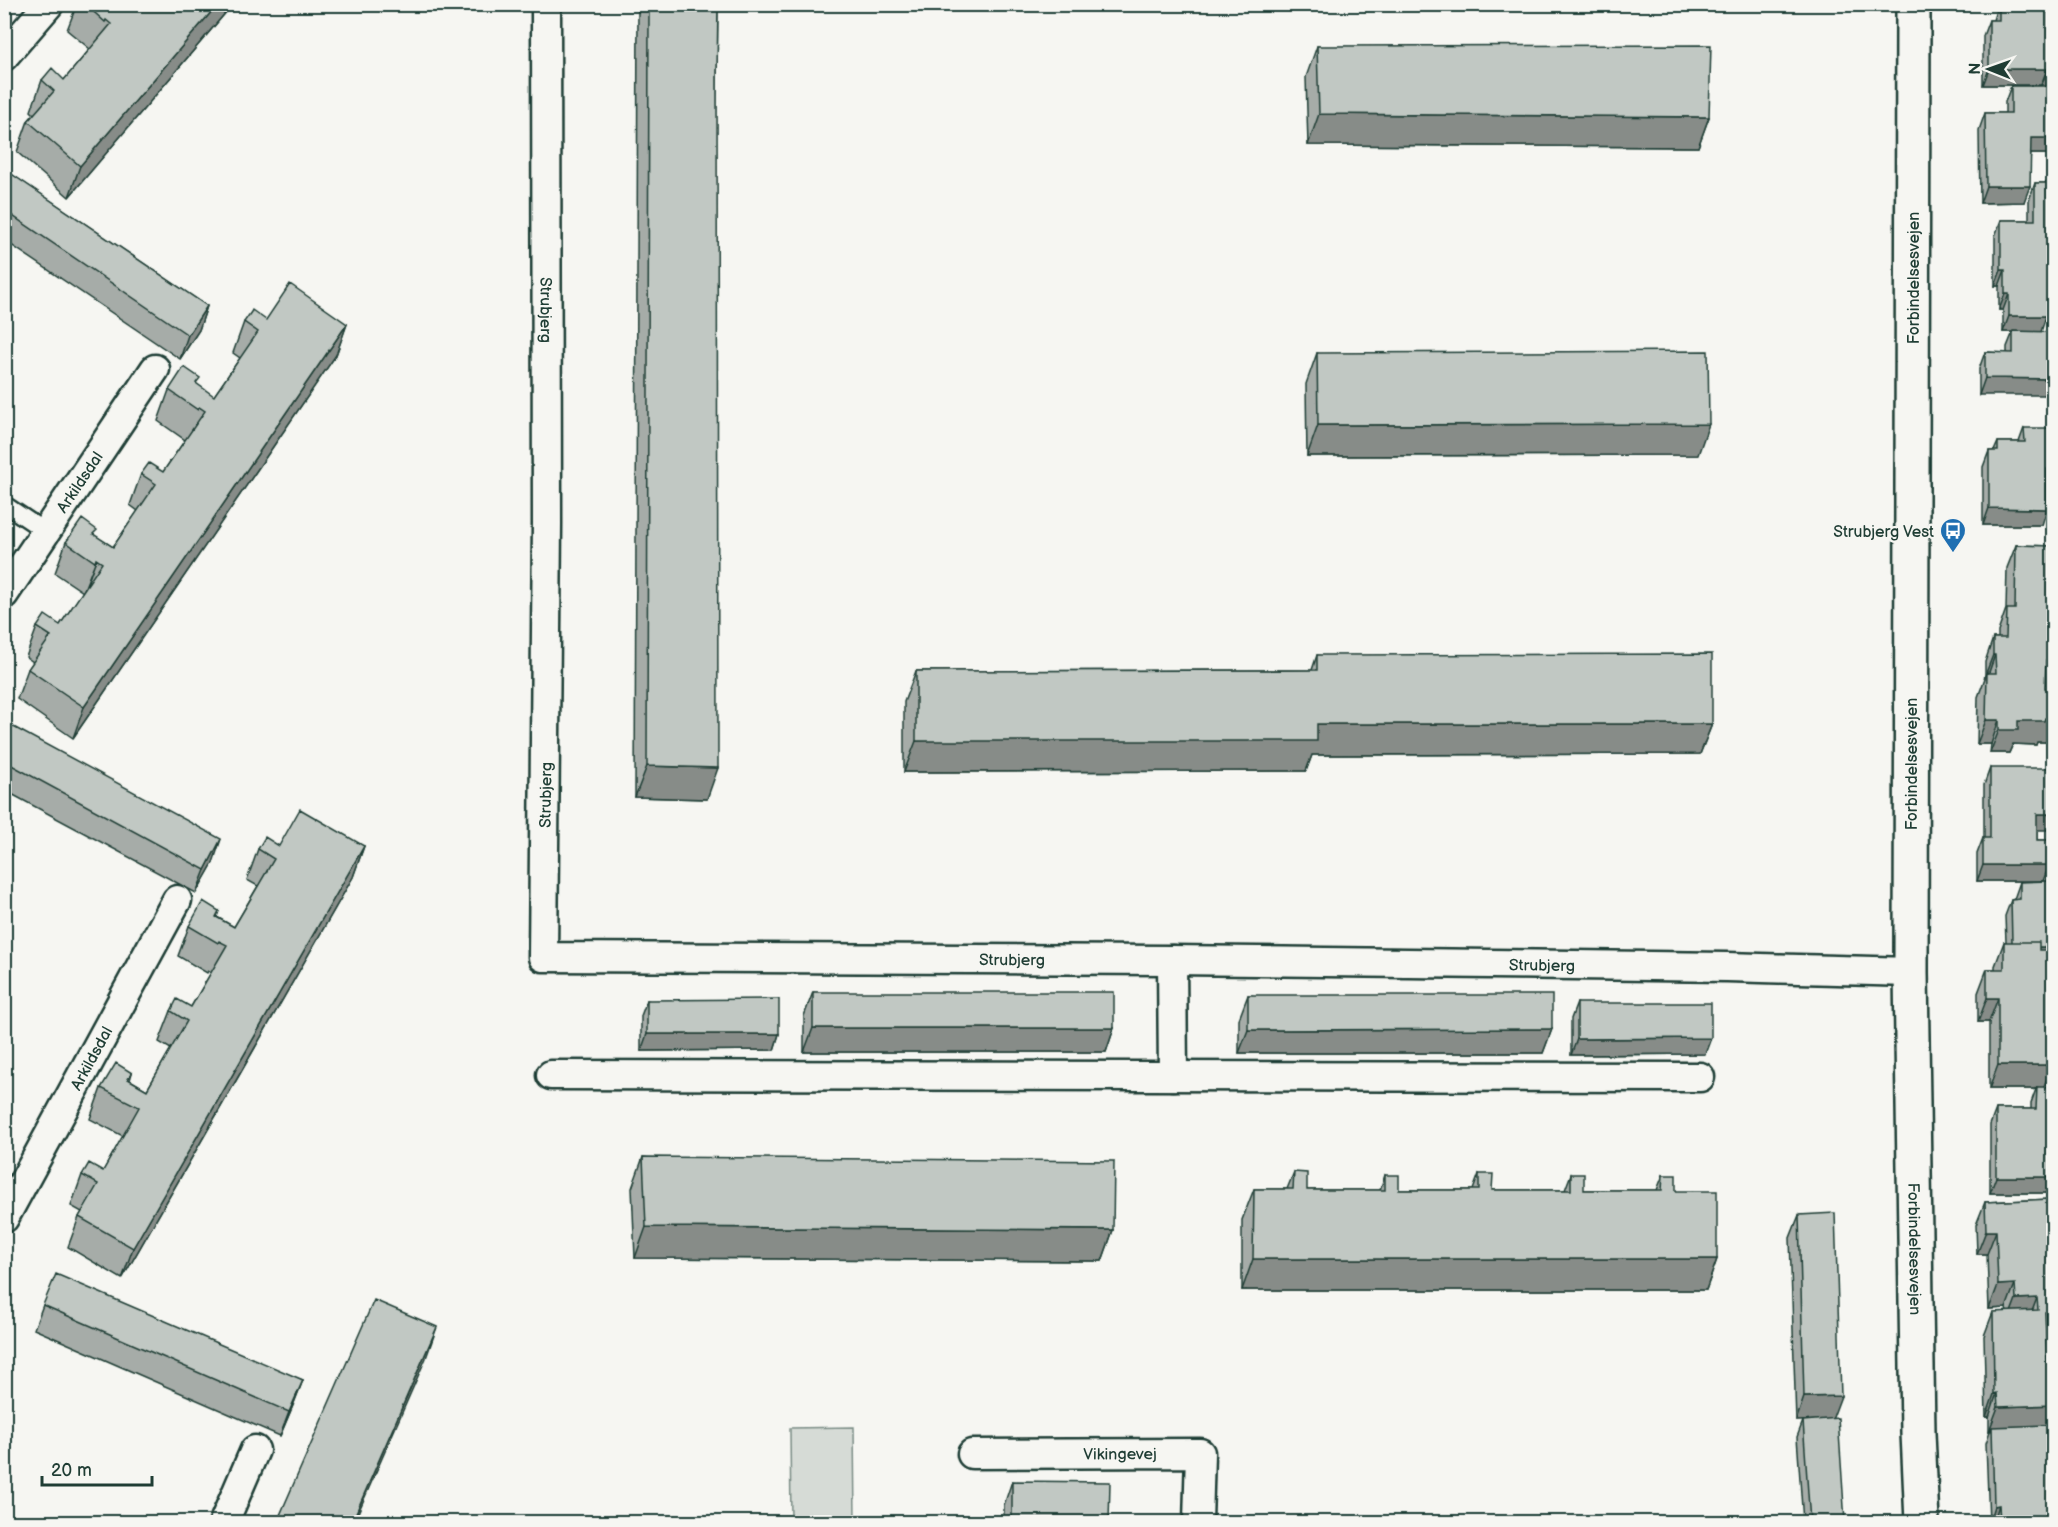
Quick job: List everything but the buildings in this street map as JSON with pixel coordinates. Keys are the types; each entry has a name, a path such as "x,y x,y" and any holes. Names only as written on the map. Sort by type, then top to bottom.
{"street":[{"path":"4,56 49,4"},
{"name":"Strubjerg","path":"546,4 547,481 543,957 1172,960 1727,967 1911,972"},
{"name":"Forbindelsesvejen","path":"1913,4 1911,972 1918,1433 1923,1522"},
{"name":"Arkildsdal","path":"4,594 155,369"},
{"name":"Arkildsdal","path":"4,1218 177,900"},
{"path":"1172,960 1173,1076"},
{"path":"551,1075 1700,1077"},
{"path":"224,1522 255,1450"},
{"name":"Vikingevej","path":"972,1454 1200,1453 1198,1522"}],"lane":[{"path":"4,504 46,532"}],"shaded area":[{"path":"854,1427 855,1522 791,1522 790,1428"}],"place":[{"name":"Strubjerg Vest","path":"1953,554"}]}
